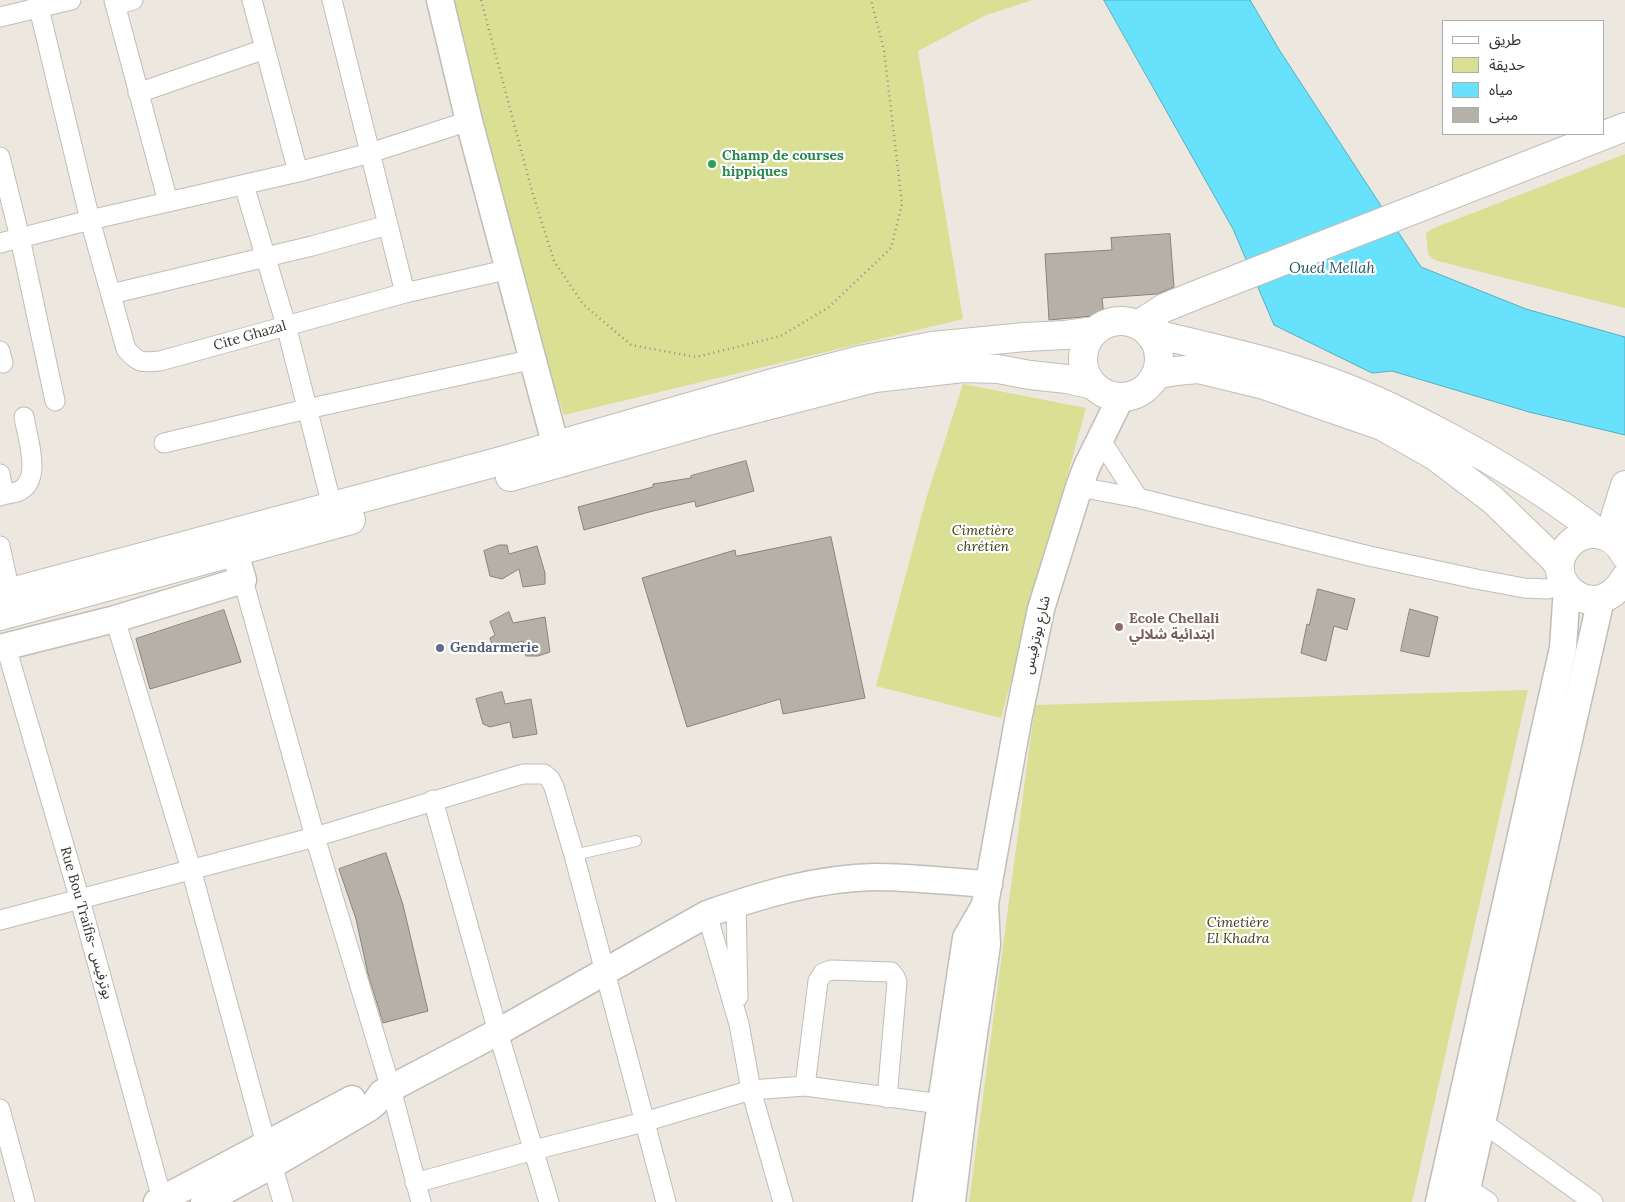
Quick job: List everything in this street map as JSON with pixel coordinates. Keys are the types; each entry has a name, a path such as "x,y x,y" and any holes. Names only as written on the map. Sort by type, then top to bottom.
{"main road":[{"path":"1605,135 1625,127"},
{"path":"1144,330 1164,308 1604,135"},
{"path":"1144,330 1156,344 1158,355 1158,366 1155,376 1149,384 1141,391 1121,397 1101,392 1092,385 1086,376 1083,364 1083,352 1087,341 1104,324 1116,321 1127,322 1164,336 1256,359 1335,383 1391,406 1489,458 1563,505 1616,544"},
{"path":"3,601 235,553 559,453 780,380 860,360 932,346 1095,331"},
{"path":"3,601 332,506 501,460 559,453 708,421 875,378 963,368 989,369 1066,379 1092,385"},
{"path":"1155,376 1176,371 1198,369 1264,385 1382,426 1435,456 1493,500 1555,560 1564,580 1582,598 1591,600 1615,593"},
{"path":"1616,544 1625,486"},
{"path":"1564,580 1561,558 1565,549 1580,536 1590,534 1616,544"}],"street":[{"path":"0,17 38,4 71,0"},
{"path":"133,0 114,2 168,202"},
{"path":"252,0 298,172"},
{"path":"332,0 405,293"},
{"path":"440,0 469,121 559,453"},
{"name":"Cite Ghazal","path":"38,4 90,220 110,294 126,349 134,359 143,363 160,361 405,293 510,269"},
{"path":"138,93 265,49"},
{"path":"0,243 90,220 298,172 370,153 469,121"},
{"path":"0,157 20,238 55,401"},
{"path":"244,185 286,325 332,506"},
{"path":"110,294 312,246 388,225"},
{"path":"164,443 534,359"},
{"name":"شارع بوترفيس","path":"987,894 1019,715 1041,609 1078,487 1121,397"},
{"path":"0,474 2,495 19,491 30,483 33,471 24,417"},
{"path":"1100,439 1138,498"},
{"path":"1078,487 1138,498 1369,556 1476,579 1524,588 1548,589 1564,580"},
{"path":"0,546 3,601"},
{"path":"235,553 386,1091 421,1202"},
{"path":"3,648 115,619 243,580"},
{"path":"1473,1197 1470,1119 1563,648 1564,580"},
{"path":"1439,1202 1470,1119 1615,593"},
{"path":"115,619 191,869 283,1202"},
{"name":"Rue Bou Traifis- بوترفيس","path":"3,648 80,900 160,1201"},
{"path":"0,920 315,837 523,774 544,774 550,779 554,787 574,855 666,1202"},
{"path":"432,800 549,1202"},
{"path":"204,1202 269,1154 361,1094 386,1091 498,1032 604,970 707,914 736,903 806,884 874,877 987,894"},
{"path":"926,1202 966,938 987,894"},
{"path":"952,1202 987,945 987,894"},
{"path":"736,903 739,1024"},
{"path":"707,914 739,1024 751,1090 783,1202"},
{"path":"805,1086 818,981 823,973 831,970 891,972 897,982 887,1098"},
{"path":"415,1183 644,1122 751,1090 805,1086 941,1104"},
{"path":"0,1109 25,1202"},
{"path":"1470,1119 1593,1202"},
{"path":"160,1201 269,1154"}],"lane":[{"path":"574,855 636,841"}],"path":[{"path":"482,0 532,191 554,261 583,304 631,345 696,357 781,336 829,307 890,248 902,204 884,50 872,0"}],"green space":[{"name":"Champ de courses hippiques","path":"444,0 1033,0 986,15 918,51 963,319 564,415 516,277"},
{"path":"1625,154 1625,308 1434,260 1428,254 1426,233 1434,228"},
{"name":"Cimetière chrétien","path":"963,384 1086,408 1001,718 876,686 926,499"},
{"name":"Cimetière El Khadra","path":"1528,690 1412,1202 969,1202 1035,705"}],"water":[{"name":"Oued Mellah","path":"1104,0 1250,0 1280,51 1421,267 1526,309 1625,337 1625,435 1529,412 1392,371 1372,373 1274,325 1233,229"}],"building":[{"path":"1170,234 1174,287 1157,294 1102,298 1104,317 1093,316 1049,320 1045,254 1112,250 1111,238"},
{"path":"746,461 754,491 696,507 695,501 584,530 578,507 653,487 653,484 691,478 691,476"},
{"path":"831,537 865,698 783,714 780,699 687,727 642,578 735,550 736,556"},
{"path":"499,545 507,545 509,554 537,546 545,573 545,584 523,587 519,569 502,579 490,576 484,551"},
{"path":"1318,589 1355,599 1347,630 1334,626 1326,661 1301,653 1307,624 1309,625"},
{"path":"1410,609 1438,617 1429,657 1401,651"},
{"path":"224,610 241,662 150,689 136,639"},
{"path":"509,612 513,623 545,617 550,652 538,656 526,656 523,641 493,648 490,638 495,635 490,622"},
{"path":"502,692 505,704 531,699 537,734 513,738 510,722 490,727 483,724 476,699"},
{"path":"386,853 403,905 428,1011 383,1023 368,974 356,919 339,869"}],"place":[{"name":"Champ de courses hippiques","path":"712,164"},
{"name":"Ecole Chellali ابتدائية شلالي","path":"1119,627"},
{"name":"Gendarmerie","path":"440,648"}]}
